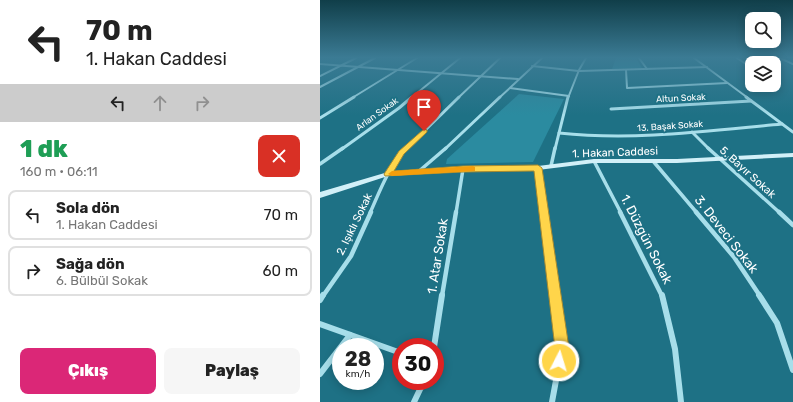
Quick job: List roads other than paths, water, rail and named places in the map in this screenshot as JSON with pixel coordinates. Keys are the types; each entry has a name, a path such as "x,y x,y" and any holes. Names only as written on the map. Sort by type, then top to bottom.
{"street":[{"path":"320,87 340,77"},
{"path":"320,118 388,77"},
{"name":"Arlan Sokak","path":"320,164 399,108 436,77"},
{"name":"2. Işıklı Sokak","path":"320,300 351,256 388,174 401,153 481,77"},
{"path":"491,77 518,79"},
{"path":"418,172 438,156 520,77"},
{"path":"551,166 569,96 577,77"},
{"path":"626,77 627,88 727,83"},
{"path":"719,77 793,132"},
{"path":"510,88 569,96"},
{"name":"Altun Sokak","path":"611,109 751,101"},
{"name":"13. Başak Sokak","path":"560,133 586,137 624,137 782,124"},
{"name":"5. Bayır Sokak","path":"692,132 720,160 741,176 793,225"},
{"name":"1. Hakan Caddesi","path":"320,195 388,174 463,169 538,168 594,161 720,160 793,155"},
{"name":"1. Düzgün Sokak","path":"594,161 661,291 675,349 681,402"},
{"name":"3. Deveci Sokak","path":"653,161 734,257 777,323 793,370"},
{"path":"538,168 562,348 552,402"},
{"name":"1. Atar Sokak","path":"435,338 463,169"},
{"path":"320,324 392,350"},
{"path":"320,374 350,335"},
{"path":"414,402 420,390"}]}
